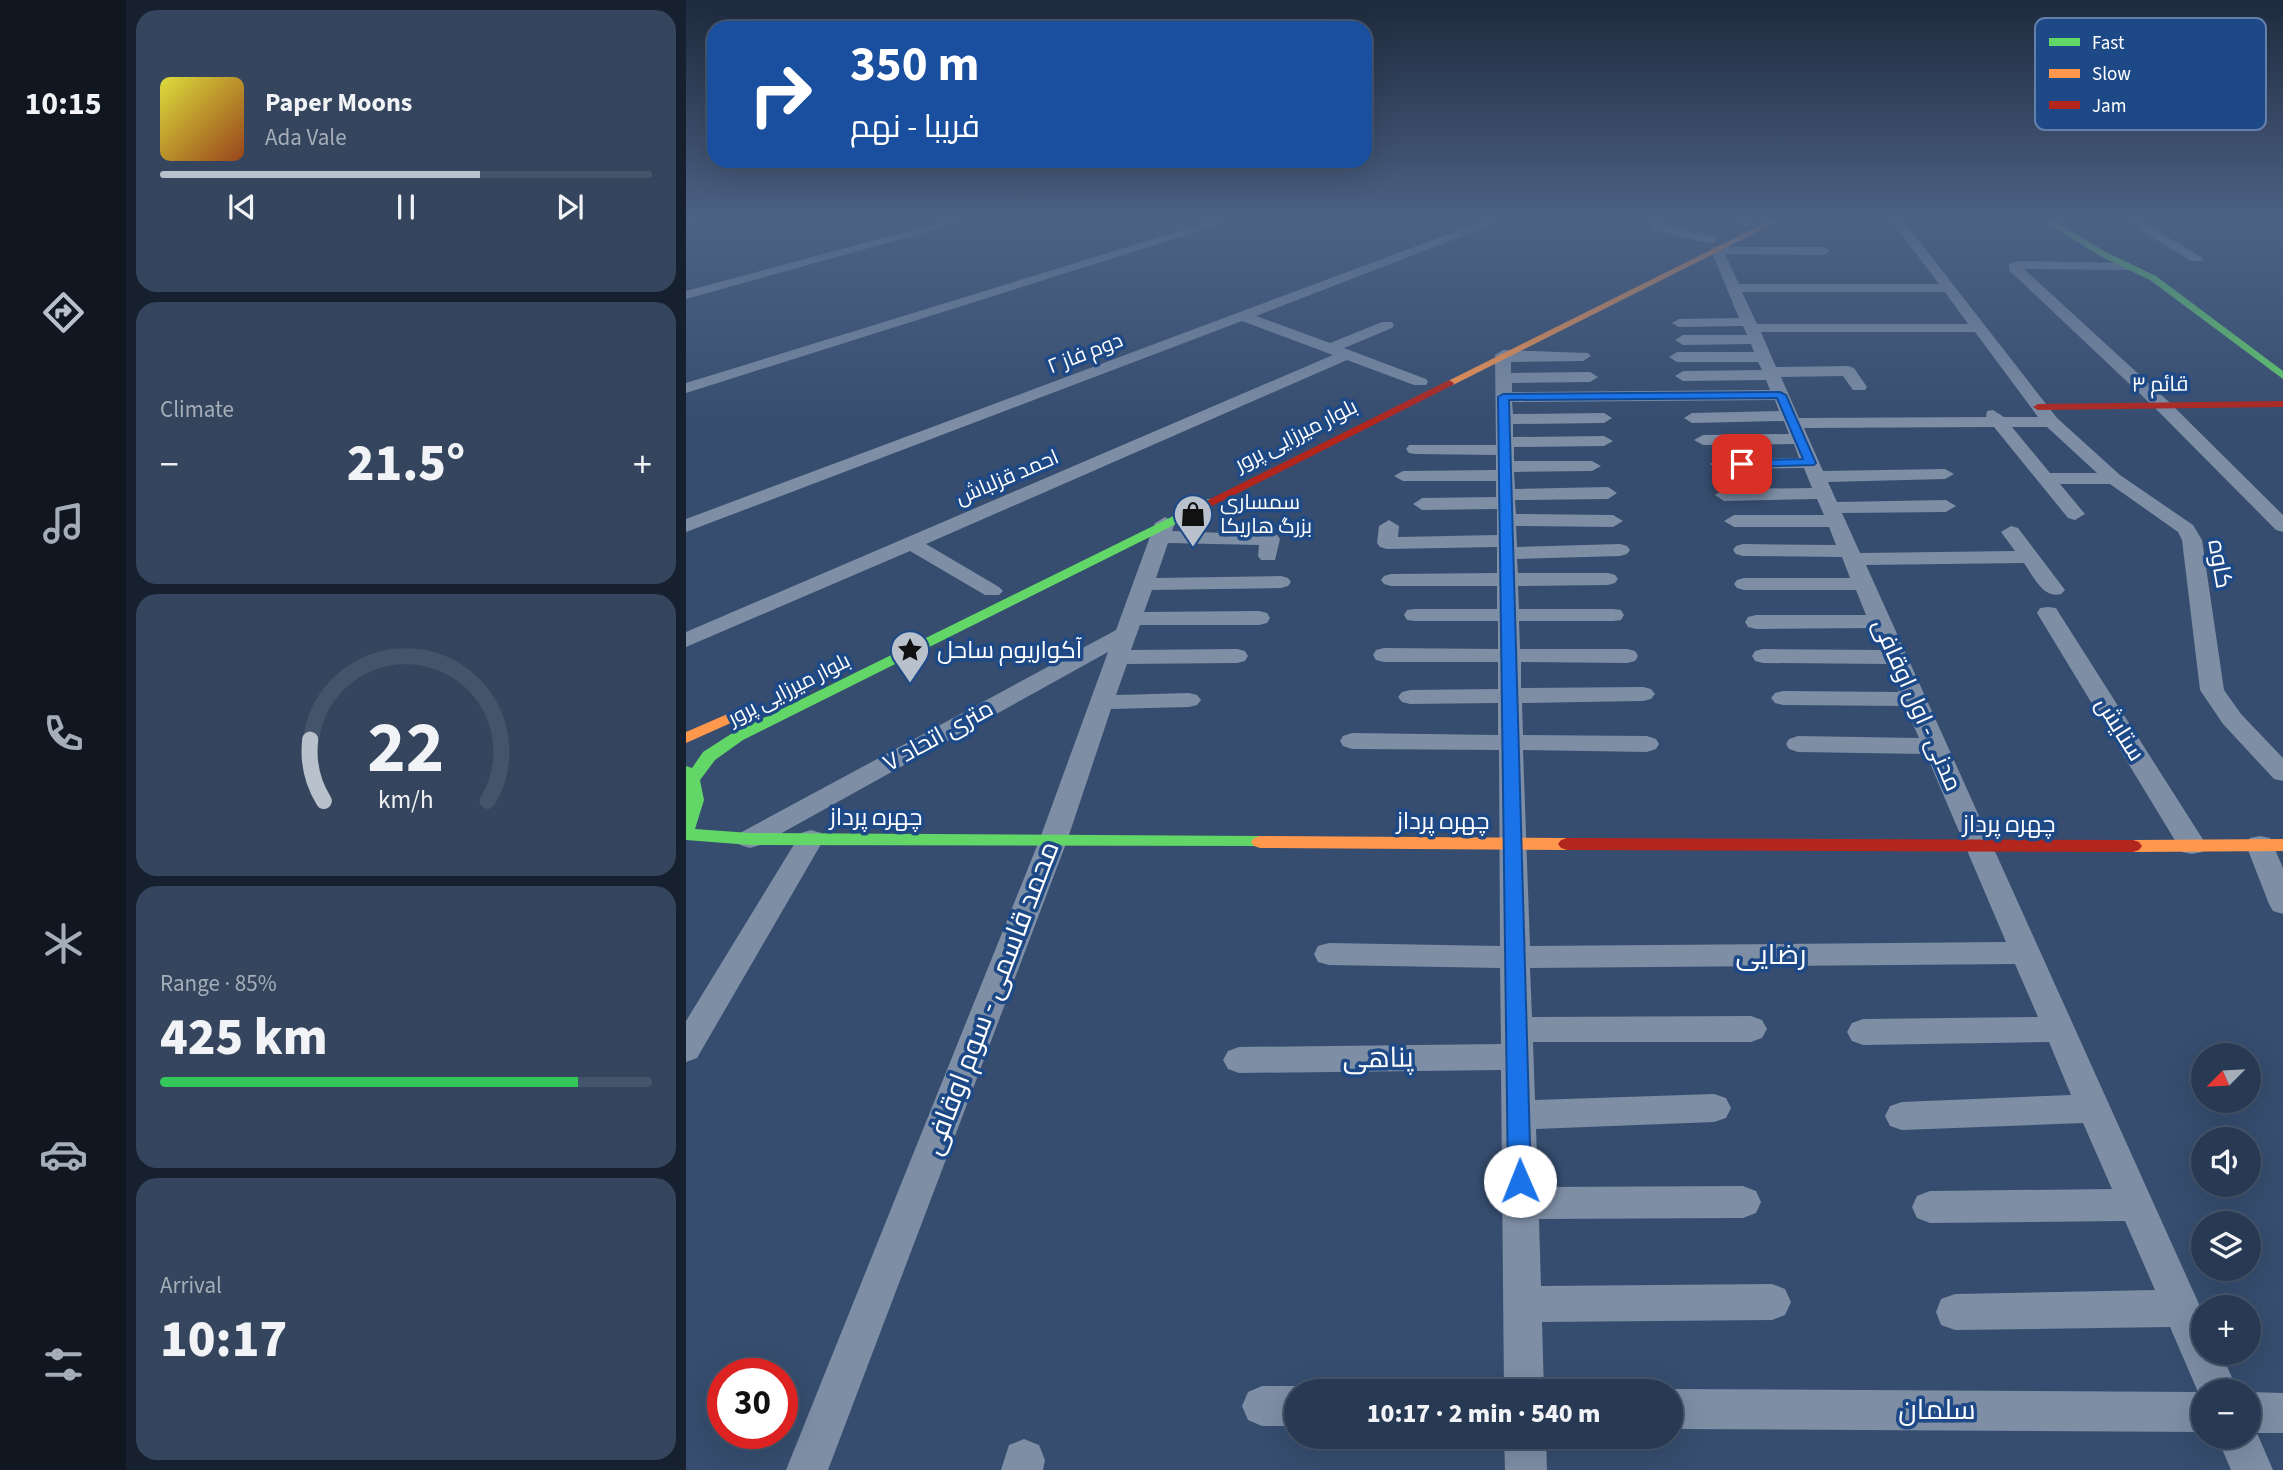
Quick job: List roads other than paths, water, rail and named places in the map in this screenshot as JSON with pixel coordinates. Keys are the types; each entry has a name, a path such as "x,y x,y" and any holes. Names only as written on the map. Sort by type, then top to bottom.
{"main road":[{"name":"بلوار میرزایی پرور","path":"1068,554 1420,382 1623,288"},
{"name":"بلوار میرزایی پرور","path":"689,775 709,756 737,737 1163,530 1505,462 1673,288"},
{"path":"2166,288 2283,376"},
{"name":"قائم ۳","path":"2044,415 2162,405 2283,404"},
{"name":"بلوار میرزایی پرور","path":"686,738 760,704"},
{"path":"686,832 695,813 698,794 689,775"},
{"name":"چهره پرداز","path":"686,832 750,839 1979,847 2272,845"}],"street":[{"path":"686,295 713,288"},
{"path":"686,387 1008,288"},
{"name":"دوم فاز ۲","path":"689,522 1318,288"},
{"path":"1734,288 1741,288"},
{"name":"مدنی - اول اوقافی","path":"1734,288 2213,1379"},
{"path":"1848,288 1881,341"},
{"path":"1940,288 1947,288"},
{"name":"کاوه","path":"1947,288 2044,415 2115,479 2186,530 2192,540 2212,690 2232,719 2283,773"},
{"path":"2036,288 2162,405 2283,526"},
{"path":"1242,316 1420,382"},
{"path":"1679,323 1789,415"},
{"name":"احمد قزلباش","path":"686,640 911,543 1337,352 1387,325"},
{"path":"1724,495 1789,415 1871,328 1978,328"},
{"path":"1683,340 1789,415"},
{"path":"1838,355 1859,387"},
{"path":"1524,1379 1505,462 1583,356"},
{"path":"1677,357 1789,415 1946,506"},
{"path":"1719,464 1848,371"},
{"path":"1683,376 1945,474"},
{"path":"1391,580 1590,377"},
{"path":"1898,405 1920,441"},
{"path":"1986,407 2075,514"},
{"path":"1403,476 1789,415"},
{"path":"1703,440 1789,415"},
{"path":"1734,521 1789,415"},
{"path":"1692,418 1789,415 1908,422 1998,422 2044,415"},
{"path":"1422,504 1505,462 1604,418"},
{"path":"1388,535 1505,462 1604,441"},
{"path":"1415,449 1505,462 1592,466"},
{"path":"1505,462 1608,494"},
{"path":"1505,462 1613,521"},
{"path":"1505,462 1620,550"},
{"path":"1505,462 1608,579"},
{"path":"2046,478 2115,479"},
{"path":"1163,530 1270,541"},
{"name":"محمد قاسمی - سوم اوقافی","path":"807,1470 1053,841 1163,530"},
{"name":"ستایش","path":"2011,532 2029,557 2051,601 2192,845"},
{"path":"911,543 993,591"},
{"path":"1743,550 1851,555 2029,557"},
{"path":"1144,584 1281,582"},
{"path":"1744,584 1864,584"},
{"path":"1415,615 1613,615"},
{"path":"1129,626 1259,618"},
{"path":"1756,622 1880,621"},
{"name":"۷ متری اتحاد","path":"750,839 1129,626"},
{"path":"1384,655 1627,656"},
{"path":"1118,657 1237,656"},
{"path":"1763,656 1896,657"},
{"path":"1410,697 1643,694"},
{"path":"1783,698 1914,699"},
{"path":"1102,702 1189,700"},
{"path":"1352,741 1647,744"},
{"path":"1798,744 1935,746"},
{"path":"686,1049 811,839"},
{"path":"2272,845 2283,904"},
{"name":"رضایی","path":"1329,954 1515,957 2026,953"},
{"name":"پناهی","path":"1239,1060 1751,1029"},
{"path":"1863,1031 2059,1029"},
{"path":"1519,1115 1714,1108"},
{"path":"1902,1115 2094,1108"},
{"path":"1520,1203 1743,1202"},
{"path":"1930,1207 2136,1205"},
{"path":"1522,1304 1772,1302"},
{"path":"1955,1312 2182,1308"},
{"name":"سلمان","path":"1683,1409 2191,1412"},
{"path":"2261,1412 2283,1413"},
{"path":"1525,1449 1526,1470"},
{"path":"2243,1449 2252,1470"}],"place":[{"name":"سمساری بزرگ هاریکا","path":"1193,548"},
{"name":"آکواریوم ساحل","path":"910,684"}]}
